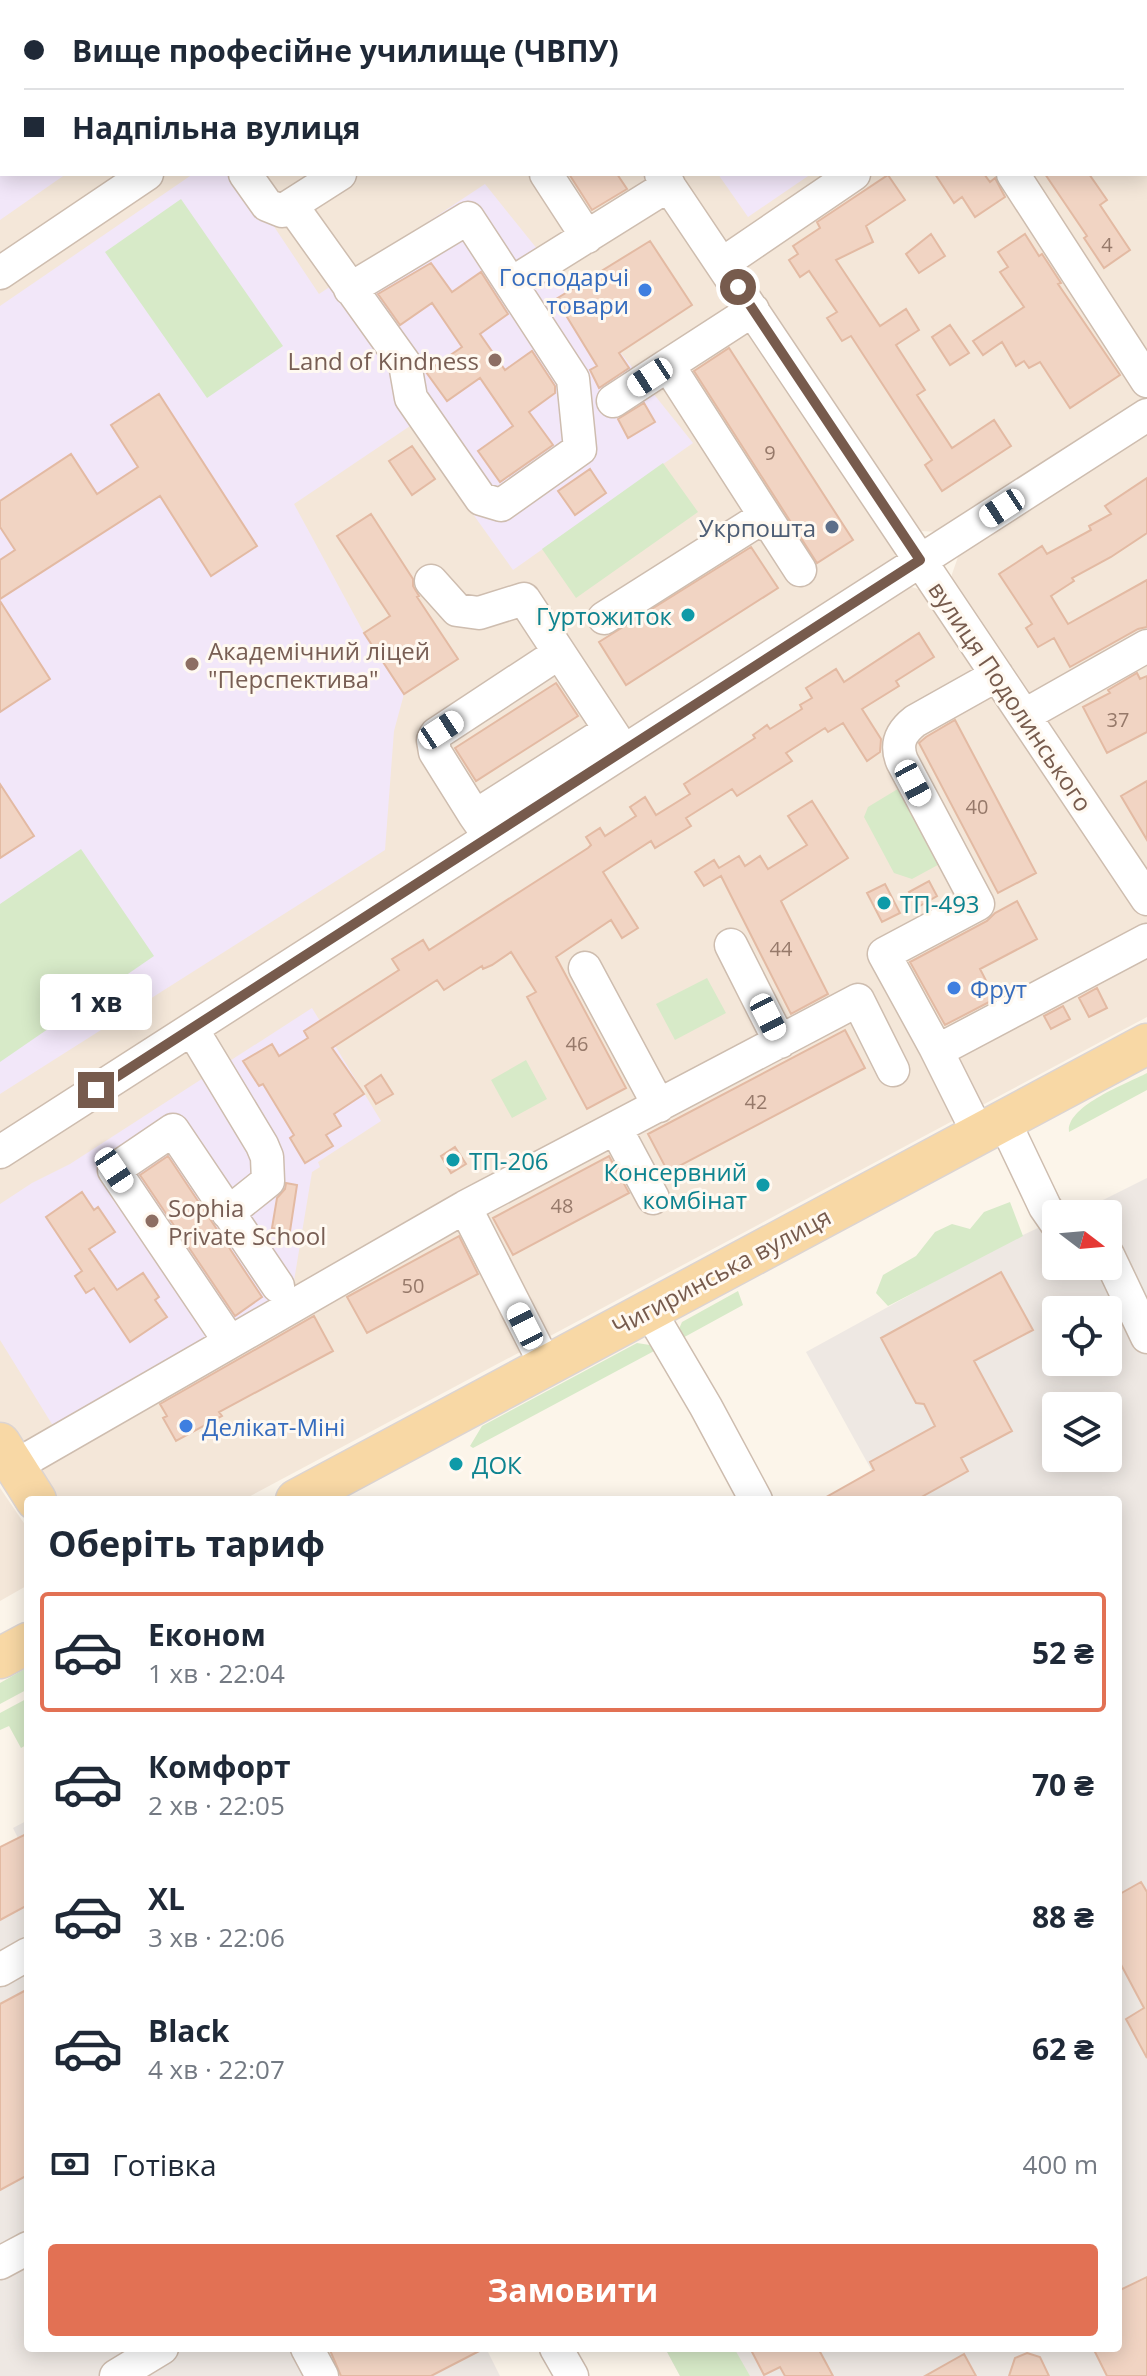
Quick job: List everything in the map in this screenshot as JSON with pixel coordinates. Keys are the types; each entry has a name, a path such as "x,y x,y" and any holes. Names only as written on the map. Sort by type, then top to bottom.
{"main road":[{"name":"Чигиринська вулиця","path":"319,1495 788,1234 1147,1044"},
{"path":"8,1455 34,1496"},
{"path":"0,1658 24,1645"}],"street":[{"path":"0,273 144,176"},
{"path":"246,176 267,205 282,211 337,176"},
{"path":"547,176 587,237"},
{"path":"722,264 851,176"},
{"path":"1014,176 1147,381"},
{"path":"512,283 587,237 665,179"},
{"name":"вулиця Подолинського","path":"665,179 1147,899"},
{"path":"292,206 350,289 405,364 411,398 481,499 501,505 580,449 573,379 468,218 350,289"},
{"path":"613,401 753,310"},
{"path":"668,365 800,570"},
{"path":"0,1152 192,1029 482,827 617,740 920,560 1147,415"},
{"path":"604,618 765,516"},
{"path":"431,581 457,610 479,613 524,599 617,740"},
{"path":"1025,715 1147,646"},
{"path":"482,827 435,752 433,740 436,734 559,653"},
{"path":"997,675 915,721 903,731 898,743 902,761 978,904 884,954 937,1051 1042,1203"},
{"path":"937,1051 1147,940"},
{"path":"731,945 780,1042"},
{"path":"585,968 659,1106"},
{"path":"8,1455 230,1342 465,1207 858,1000 893,1070"},
{"path":"192,1029 267,1157 268,1181 228,1213"},
{"path":"616,1129 653,1198"},
{"path":"230,1342 114,1170 173,1130 278,1286"},
{"path":"465,1207 546,1366"},
{"path":"1120,1280 1147,1337"},
{"path":"649,1310 754,1496"},
{"path":"0,1970 24,1956"},
{"path":"0,2263 24,2250"},
{"path":"116,2376 155,2352"},
{"path":"309,2352 322,2376"},
{"path":"558,2352 572,2376"}],"shaded area":[{"path":"0,176 122,176 0,257"},
{"path":"0,176 63,176 0,220"},
{"path":"160,176 651,176 895,549 895,555 892,561 0,1141 0,285"},
{"name":"Академічний ліцей \"Перспектива\"","path":"190,176 240,176 319,294 485,184 693,443 513,570 410,426 294,504 364,633 404,694 394,731 385,850 0,1094 0,306"},
{"path":"677,176 839,176 729,241 722,239"},
{"path":"719,176 808,176 748,217"},
{"path":"859,176 1147,176 1147,400 941,532 920,531 912,526 743,277 743,258"},
{"path":"1147,431 1147,877 952,582 952,574 958,557 965,549"},
{"path":"908,586 922,590 1147,917 1147,1017 250,1496 55,1496 0,1424 0,1164"},
{"name":"Sophia Private School","path":"312,1008 381,1121 318,1162 320,1167 312,1172 293,1287 55,1429 0,1340 0,1204 70,1164"},
{"path":"1147,1178 1147,2376 680,2376 667,2352 1122,2352 1122,1496 886,1496 806,1352 999,1246 1042,1226 1042,1280 1122,1280 1122,1200 1103,1200"},
{"path":"0,1488 24,1523 24,1587 0,1601"},
{"path":"24,1822 24,2352 488,2352 500,2376 0,2376 0,1847 18,1838 13,1828"}],"green space":[{"path":"181,199 283,346 207,398 105,252"},
{"path":"663,463 698,512 576,598 542,549"},
{"path":"906,784 947,860 912,879 894,873 864,817 868,807"},
{"path":"81,849 154,956 0,1062 0,904"},
{"path":"707,978 726,1013 675,1040 656,1004"},
{"path":"526,1060 547,1099 512,1118 491,1080"},
{"path":"1147,1073 1147,1090 1069,1132 1077,1113 1087,1105"},
{"path":"1010,1202 1023,1236 888,1306 876,1293 883,1275 916,1256 935,1232 952,1224 970,1229 984,1212"},
{"path":"738,1291 743,1305 679,1340 678,1331 682,1322"},
{"path":"637,1343 650,1345 656,1350 473,1448 470,1446 482,1426"},
{"path":"24,1669 24,1691 0,1704 0,1683"},
{"path":"24,1700 24,1746 21,1748 9,1726 0,1730 0,1713"},
{"path":"667,2352 736,2352 750,2376 680,2376"}],"building":[{"path":"570,176 618,176 627,189 592,210"},
{"path":"886,176 905,200 866,226 873,242 836,260 880,326 906,309 919,330 896,345 925,390 917,395 952,448 994,420 1011,446 942,491 925,465 932,460 851,336 842,341 827,318 837,312 809,271 800,277 789,260 798,254 793,246 820,228 817,222"},
{"path":"936,176 986,176 990,182 995,178 1005,197 975,217 962,197 954,203"},
{"path":"1046,176 1090,176 1107,200 1100,205 1130,250 1104,268 1084,238 1087,236"},
{"path":"931,234 945,256 919,273 906,254"},
{"path":"1025,234 1039,256 1042,254 1061,283 1058,284 1120,375 1070,408 1040,362 1029,368 1024,361 1016,366 1002,342 983,355 973,341 1024,307 1000,272 1008,267 998,252"},
{"path":"650,241 692,305 619,353 629,368 599,388 590,370 597,366 556,299"},
{"path":"431,263 452,292 481,272 508,314 480,334 505,370 532,351 555,386 555,393 529,412 553,445 500,482 478,451 513,426 480,378 447,401 426,372 462,347 432,303 400,325 378,294"},
{"path":"950,325 969,353 950,365 932,337"},
{"path":"729,348 853,540 817,563 694,371"},
{"path":"159,394 257,546 211,576 160,496 0,599 0,560 15,550 0,527 0,501 71,454 97,494 138,467 111,425"},
{"path":"644,403 655,422 628,438 618,419"},
{"path":"412,446 435,479 412,495 389,461"},
{"path":"590,469 606,493 575,515 558,491"},
{"path":"1147,478 1147,533 1072,578 1074,581 1051,596 1068,624 1147,580 1147,627 1070,667 1054,638 1038,647 1026,628 1032,624 999,574 1042,546 1047,554 1091,530 1089,526 1111,514 1105,506"},
{"path":"371,514 413,579 417,597 458,659 404,694 364,633 390,616 337,536"},
{"name":"Гуртожиток","path":"751,547 778,588 626,685 599,642"},
{"path":"0,601 50,679 0,712"},
{"path":"919,633 934,657 896,681 899,686 862,709 881,739 880,752 867,761 843,723 828,732 825,728 786,753 792,761 737,796 732,789 686,818 691,826 655,848 651,841 603,872 638,928 622,938 611,920 556,957 626,1088 587,1109 527,997 536,992 511,952 444,990 437,980 332,1048 364,1094 334,1114 341,1126 326,1135 333,1146 305,1163 290,1138 294,1135 263,1084 259,1086 243,1061 272,1044 279,1056 308,1038 304,1031 399,970 392,959 423,940 429,950 588,848 591,845 586,837 600,828 605,836 636,816 630,807 645,797 656,815 690,794 684,784 755,738 753,735 767,725 770,729 802,709 800,705 812,698 806,688 836,669 844,682"},
{"path":"1137,673 1140,679 1147,676 1147,732 1107,753 1083,707 1110,693 1108,690"},
{"path":"556,683 578,716 476,781 455,748"},
{"path":"955,720 1036,873 998,893 919,743"},
{"path":"1147,781 1147,840 1121,796"},
{"path":"0,784 34,836 0,858"},
{"path":"812,801 848,858 781,901 828,994 791,1014 721,876 704,886 695,872 714,860 719,868 739,856 745,866 760,856 768,869 807,845 788,816"},
{"path":"929,881 937,896 918,907 909,892"},
{"name":"ТП-493","path":"885,884 900,913 882,922 867,893"},
{"path":"1017,901 1037,939 980,969 994,996 993,1000 945,1025 910,962 987,921"},
{"path":"1097,988 1107,1008 1089,1017 1079,998"},
{"path":"1063,1006 1070,1019 1051,1029 1044,1016"},
{"path":"845,1030 865,1068 668,1172 648,1134"},
{"path":"381,1075 393,1094 376,1104 365,1086"},
{"name":"ТП-206","path":"455,1147 466,1164 451,1173 441,1156"},
{"path":"168,1156 262,1297 235,1316 140,1175"},
{"path":"609,1156 629,1193 513,1255 493,1218"},
{"path":"286,1183 297,1185 290,1231 272,1228 277,1198"},
{"path":"82,1192 94,1210 98,1207 115,1232 89,1249 117,1290 143,1273 159,1297 155,1300 167,1317 130,1342 94,1288 86,1293 75,1276 82,1271 46,1217"},
{"path":"459,1236 478,1274 367,1333 347,1297"},
{"path":"1001,1272 1033,1330 974,1361 1012,1431 961,1458 968,1471 923,1496 828,1496 874,1470 870,1462 935,1426 924,1404 916,1403 881,1338"},
{"path":"314,1316 333,1351 219,1412 222,1416 176,1441 163,1418 167,1416 160,1404"},
{"path":"24,1835 24,1907 0,1920 0,1847"},
{"path":"1141,1882 1147,1892 1147,2058 1126,2019 1144,2008 1122,1967 1122,1893"},
{"path":"24,1991 24,2177 0,2190 0,2004"},
{"path":"1147,2277 1147,2376 1107,2376 1095,2352 1122,2352 1122,2289"},
{"path":"331,2352 477,2352 431,2376 341,2376"},
{"path":"752,2352 820,2352 833,2376 785,2376 780,2367 764,2375"},
{"path":"1027,2353 1040,2357 1049,2376 1009,2376 1015,2358"},
{"path":"964,2354 976,2376 925,2376"}],"place":[{"name":"Господарчі товари","path":"645,290"},
{"name":"Land of Kindness","path":"495,360"},
{"name":"Укрпошта","path":"832,527"},
{"name":"Гуртожиток","path":"688,615"},
{"name":"Академічний ліцей \"Перспектива\"","path":"192,664"},
{"name":"ТП-493","path":"884,903"},
{"name":"Фрут","path":"954,988"},
{"name":"ТП-206","path":"453,1160"},
{"name":"Консервний комбінат","path":"763,1185"},
{"name":"Sophia Private School","path":"152,1221"},
{"name":"Делікат-Міні","path":"186,1426"},
{"name":"ДОК","path":"456,1464"}],"route":[{"path":"96,1090 920,560 738,287"}]}
